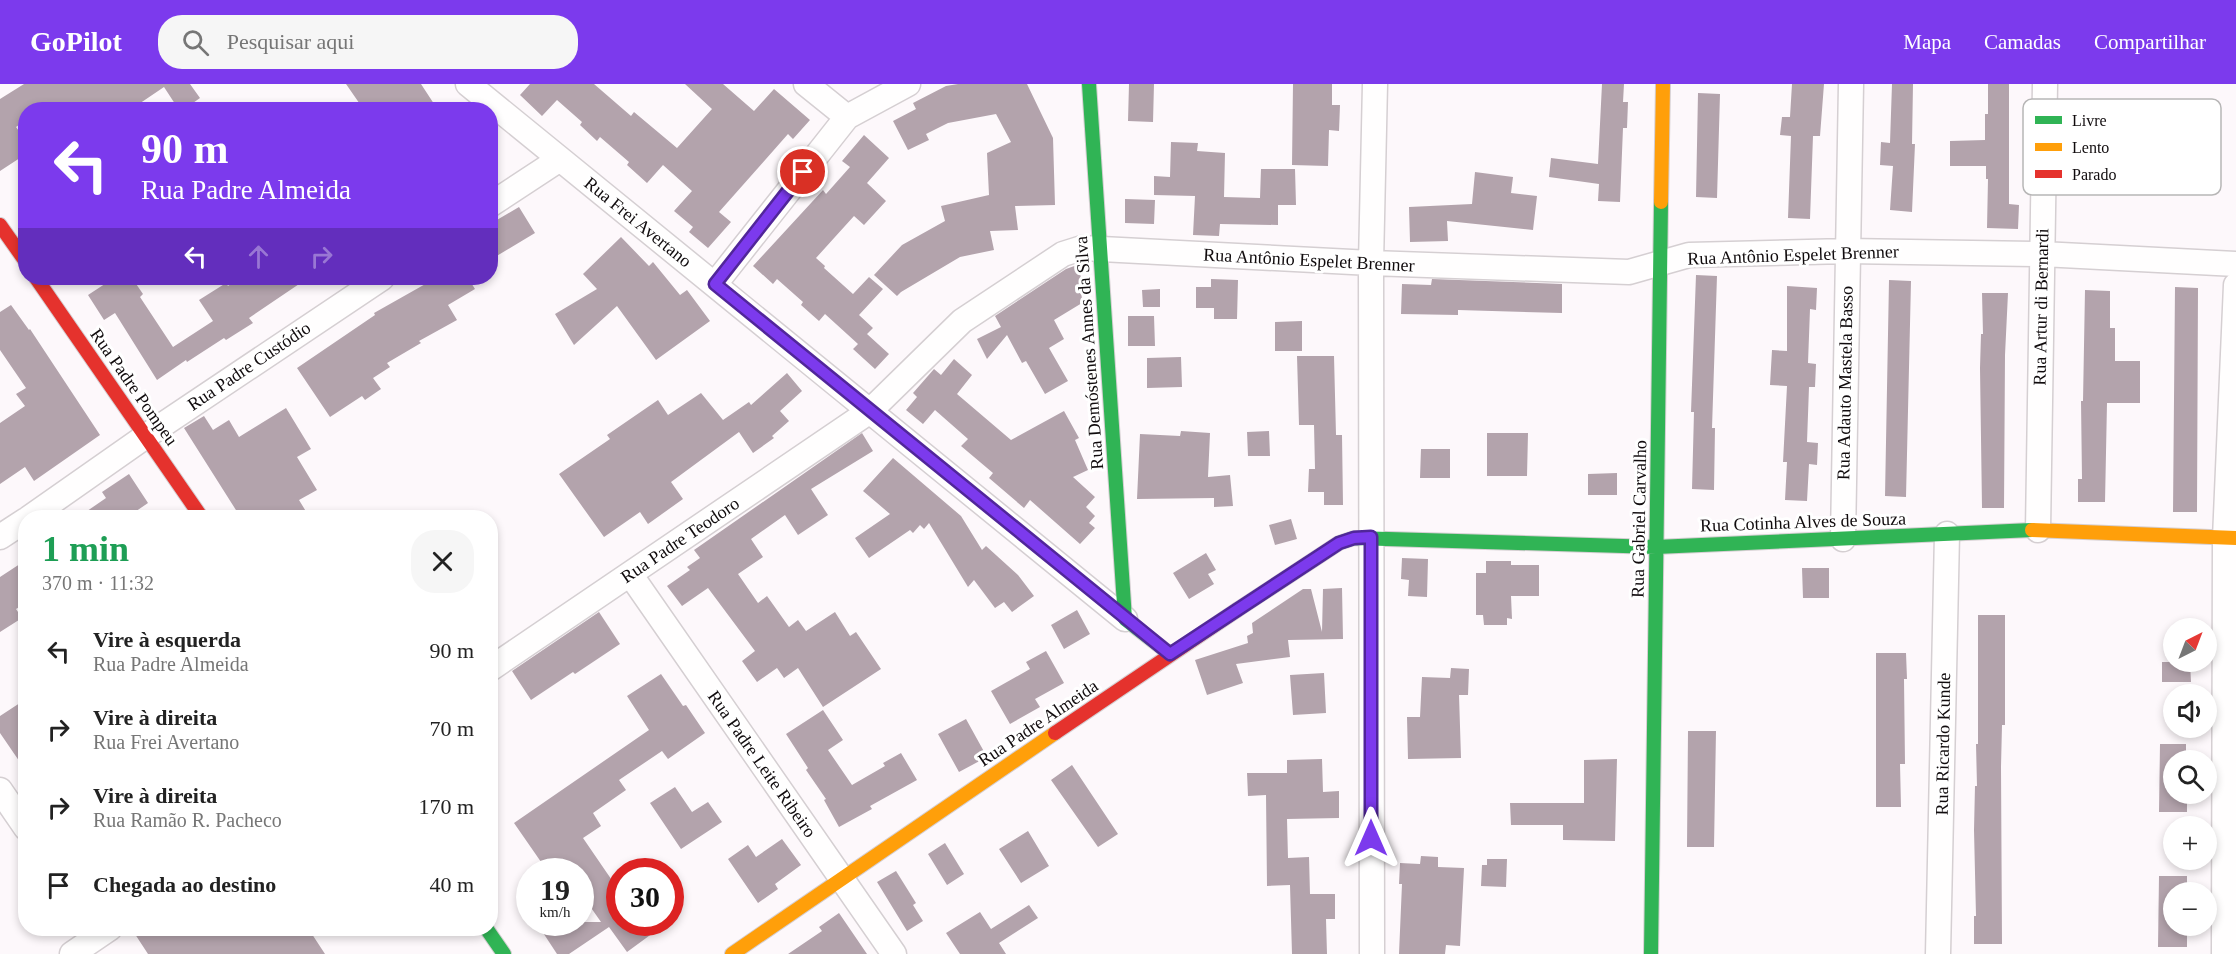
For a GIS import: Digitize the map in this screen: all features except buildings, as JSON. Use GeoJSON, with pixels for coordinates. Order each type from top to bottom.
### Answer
{"type":"FeatureCollection","features":[{"type":"Feature","properties":{"kind":"street","name":"Rua Frei Avertano"},"geometry":{"type":"LineString","coordinates":[[468,84],[490,102]]}},
{"type":"Feature","properties":{"kind":"street"},"geometry":{"type":"LineString","coordinates":[[806,84],[847,117]]}},
{"type":"Feature","properties":{"kind":"street"},"geometry":{"type":"LineString","coordinates":[[715,284],[847,117],[908,84]]}},
{"type":"Feature","properties":{"kind":"street","name":"Rua Demóstenes Annes da Silva"},"geometry":{"type":"LineString","coordinates":[[1089,84],[1125,620]]}},
{"type":"Feature","properties":{"kind":"street"},"geometry":{"type":"LineString","coordinates":[[1372,954],[1371,263],[1375,84]]}},
{"type":"Feature","properties":{"kind":"street","name":"Rua Gabriel Carvalho"},"geometry":{"type":"LineString","coordinates":[[1651,954],[1663,84]]}},
{"type":"Feature","properties":{"kind":"street","name":"Rua Adauto Mastela Basso"},"geometry":{"type":"LineString","coordinates":[[1843,539],[1851,84]]}},
{"type":"Feature","properties":{"kind":"street","name":"Rua Artur di Bernardi"},"geometry":{"type":"LineString","coordinates":[[2045,84],[2045,99]]}},
{"type":"Feature","properties":{"kind":"street","name":"Rua Frei Avertano"},"geometry":{"type":"LineString","coordinates":[[498,108],[1125,620],[1170,654]]}},
{"type":"Feature","properties":{"kind":"street"},"geometry":{"type":"LineString","coordinates":[[498,200],[560,159]]}},
{"type":"Feature","properties":{"kind":"street","name":"Rua Artur di Bernardi"},"geometry":{"type":"LineString","coordinates":[[2038,530],[2043,195]]}},
{"type":"Feature","properties":{"kind":"street"},"geometry":{"type":"LineString","coordinates":[[0,225],[18,251]]}},
{"type":"Feature","properties":{"kind":"street","name":"Rua Antônio Espelet Brenner"},"geometry":{"type":"LineString","coordinates":[[870,411],[962,321],[1064,254],[1082,248],[1371,263],[1629,272],[1689,255],[1847,251],[2042,254],[2236,264]]}},
{"type":"Feature","properties":{"kind":"street","name":"Rua Padre Pompeu"},"geometry":{"type":"LineString","coordinates":[[41,285],[197,510]]}},
{"type":"Feature","properties":{"kind":"street","name":"Rua Padre Custódio"},"geometry":{"type":"LineString","coordinates":[[40,510],[146,435],[371,285]]}},
{"type":"Feature","properties":{"kind":"street"},"geometry":{"type":"LineString","coordinates":[[2224,954],[2236,285]]}},
{"type":"Feature","properties":{"kind":"street","name":"Rua Padre Teodoro"},"geometry":{"type":"LineString","coordinates":[[498,664],[870,411]]}},
{"type":"Feature","properties":{"kind":"street","name":"Rua Padre Custódio"},"geometry":{"type":"LineString","coordinates":[[0,537],[18,525]]}},
{"type":"Feature","properties":{"kind":"street","name":"Rua Cotinha Alves de Souza"},"geometry":{"type":"LineString","coordinates":[[1371,537],[1656,547],[2038,530],[2230,538]]}},
{"type":"Feature","properties":{"kind":"street","name":"Rua Ricardo Kunde"},"geometry":{"type":"LineString","coordinates":[[1938,954],[1947,534]]}},
{"type":"Feature","properties":{"kind":"street","name":"Rua Padre Almeida"},"geometry":{"type":"LineString","coordinates":[[732,954],[1170,654],[1339,543],[1354,538],[1371,537]]}},
{"type":"Feature","properties":{"kind":"street","name":"Rua Padre Leite Ribeiro"},"geometry":{"type":"LineString","coordinates":[[630,574],[894,954]]}},
{"type":"Feature","properties":{"kind":"street"},"geometry":{"type":"LineString","coordinates":[[0,790],[18,816]]}},
{"type":"Feature","properties":{"kind":"street"},"geometry":{"type":"LineString","coordinates":[[492,936],[504,954]]}},
{"type":"Feature","properties":{"kind":"street"},"geometry":{"type":"LineString","coordinates":[[72,954],[104,937]]}},
{"type":"Feature","properties":{"kind":"traffic: fast"},"geometry":{"type":"LineString","coordinates":[[1089,84],[1125,619],[1170,654]]}},
{"type":"Feature","properties":{"kind":"traffic: fast"},"geometry":{"type":"LineString","coordinates":[[1651,954],[1661,202]]}},
{"type":"Feature","properties":{"kind":"traffic: fast"},"geometry":{"type":"LineString","coordinates":[[1237,610],[1339,543],[1354,538],[1656,547],[2032,530]]}},
{"type":"Feature","properties":{"kind":"traffic: fast"},"geometry":{"type":"LineString","coordinates":[[492,936],[504,954]]}},
{"type":"Feature","properties":{"kind":"traffic: slow"},"geometry":{"type":"LineString","coordinates":[[1661,202],[1663,84]]}},
{"type":"Feature","properties":{"kind":"traffic: slow"},"geometry":{"type":"LineString","coordinates":[[2032,530],[2236,538]]}},
{"type":"Feature","properties":{"kind":"traffic: slow"},"geometry":{"type":"LineString","coordinates":[[732,954],[1055,733]]}},
{"type":"Feature","properties":{"kind":"traffic: jam"},"geometry":{"type":"LineString","coordinates":[[0,225],[18,251]]}},
{"type":"Feature","properties":{"kind":"traffic: jam"},"geometry":{"type":"LineString","coordinates":[[41,285],[196,510]]}},
{"type":"Feature","properties":{"kind":"traffic: jam"},"geometry":{"type":"LineString","coordinates":[[1055,733],[1237,610]]}},
{"type":"Feature","properties":{"kind":"route"},"geometry":{"type":"LineString","coordinates":[[803,172],[715,284],[1125,620],[1170,654],[1339,543],[1354,538],[1371,537],[1371,838]]}}]}
